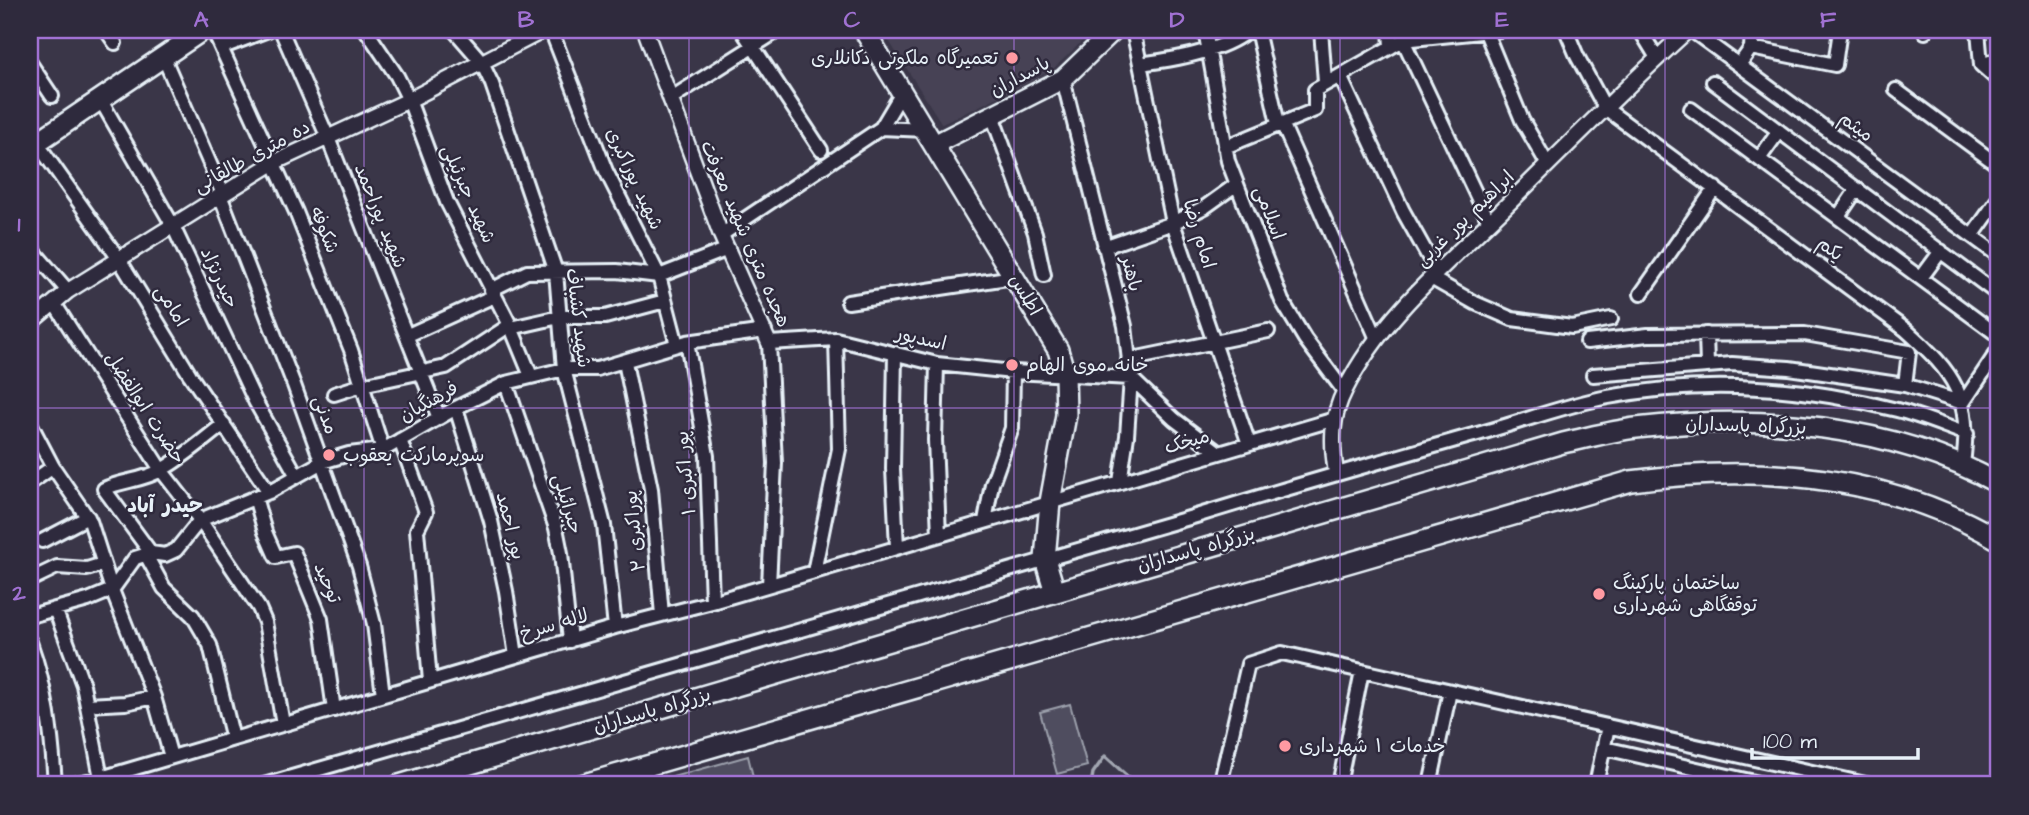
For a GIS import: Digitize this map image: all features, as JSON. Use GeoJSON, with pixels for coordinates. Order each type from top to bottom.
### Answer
{"type":"FeatureCollection","features":[{"type":"Feature","properties":{"kind":"main road"},"geometry":{"type":"LineString","coordinates":[[33,145],[203,30]]}},
{"type":"Feature","properties":{"kind":"main road","name":"اطلس"},"geometry":{"type":"LineString","coordinates":[[864,30],[1058,350],[1065,374],[1066,415],[1050,502],[1045,558],[1055,592]]}},
{"type":"Feature","properties":{"kind":"main road","name":"پاسداران"},"geometry":{"type":"LineString","coordinates":[[930,137],[992,116],[1063,79],[1114,30]]}},
{"type":"Feature","properties":{"kind":"main road","name":"بزرگراه پاسداران"},"geometry":{"type":"LineString","coordinates":[[399,785],[1563,443],[1633,428],[1702,422],[1776,424],[1838,430],[1914,446],[1963,464],[1995,480]]}},
{"type":"Feature","properties":{"kind":"main road"},"geometry":{"type":"LineString","coordinates":[[581,785],[1631,481],[1677,475],[1726,473],[1791,475],[1855,483],[1928,506],[1999,541]]}},
{"type":"Feature","properties":{"kind":"main road"},"geometry":{"type":"LineString","coordinates":[[1959,520],[1999,532]]}},
{"type":"Feature","properties":{"kind":"street"},"geometry":{"type":"LineString","coordinates":[[106,30],[115,43]]}},
{"type":"Feature","properties":{"kind":"street","name":"شکوفه"},"geometry":{"type":"LineString","coordinates":[[213,30],[296,212],[351,350],[383,450]]}},
{"type":"Feature","properties":{"kind":"street"},"geometry":{"type":"LineString","coordinates":[[223,47],[268,30]]}},
{"type":"Feature","properties":{"kind":"street","name":"شهید پوراحمد"},"geometry":{"type":"LineString","coordinates":[[281,30],[328,138],[439,418]]}},
{"type":"Feature","properties":{"kind":"street","name":"شهید جبرئیلی"},"geometry":{"type":"LineString","coordinates":[[366,30],[397,76],[409,100],[447,202],[510,327],[531,376]]}},
{"type":"Feature","properties":{"kind":"street","name":"شهید کشباف"},"geometry":{"type":"LineString","coordinates":[[454,30],[481,61],[492,84],[556,272],[564,369],[604,525],[615,627]]}},
{"type":"Feature","properties":{"kind":"street","name":"ده متری طالقانی"},"geometry":{"type":"LineString","coordinates":[[30,323],[68,291],[274,163],[409,100],[544,30]]}},
{"type":"Feature","properties":{"kind":"street","name":"شهید پوراکبری"},"geometry":{"type":"LineString","coordinates":[[551,30],[606,171],[659,276],[665,301],[682,343]]}},
{"type":"Feature","properties":{"kind":"street","name":"هجده متری شهید معرفت"},"geometry":{"type":"LineString","coordinates":[[645,30],[721,235],[767,337],[775,463],[769,585]]}},
{"type":"Feature","properties":{"kind":"street"},"geometry":{"type":"LineString","coordinates":[[742,30],[821,150]]}},
{"type":"Feature","properties":{"kind":"street"},"geometry":{"type":"LineString","coordinates":[[670,99],[779,30]]}},
{"type":"Feature","properties":{"kind":"street","name":"امام رضا"},"geometry":{"type":"LineString","coordinates":[[1133,30],[1173,223],[1249,444]]}},
{"type":"Feature","properties":{"kind":"street","name":"اسلامی"},"geometry":{"type":"LineString","coordinates":[[1205,30],[1228,161],[1282,301],[1305,339],[1344,391]]}},
{"type":"Feature","properties":{"kind":"street"},"geometry":{"type":"LineString","coordinates":[[1140,64],[1179,59],[1239,38],[1248,30]]}},
{"type":"Feature","properties":{"kind":"street"},"geometry":{"type":"LineString","coordinates":[[1257,30],[1280,124],[1377,339]]}},
{"type":"Feature","properties":{"kind":"street"},"geometry":{"type":"LineString","coordinates":[[1321,30],[1325,82]]}},
{"type":"Feature","properties":{"kind":"street"},"geometry":{"type":"LineString","coordinates":[[1390,30],[1489,222]]}},
{"type":"Feature","properties":{"kind":"street"},"geometry":{"type":"LineString","coordinates":[[1225,147],[1315,110],[1315,90],[1397,43],[1500,30]]}},
{"type":"Feature","properties":{"kind":"street"},"geometry":{"type":"LineString","coordinates":[[1566,30],[1605,108]]}},
{"type":"Feature","properties":{"kind":"street"},"geometry":{"type":"LineString","coordinates":[[1640,30],[1657,58]]}},
{"type":"Feature","properties":{"kind":"street","name":"ابراهیم پور غربی"},"geometry":{"type":"LineString","coordinates":[[1336,472],[1331,443],[1335,419],[1344,391],[1377,339],[1434,275],[1689,30]]}},
{"type":"Feature","properties":{"kind":"street","name":"میثم"},"geometry":{"type":"LineString","coordinates":[[1689,30],[1999,256]]}},
{"type":"Feature","properties":{"kind":"street"},"geometry":{"type":"LineString","coordinates":[[1739,65],[1751,48],[1752,30]]}},
{"type":"Feature","properties":{"kind":"street"},"geometry":{"type":"LineString","coordinates":[[1751,48],[1835,65],[1840,30]]}},
{"type":"Feature","properties":{"kind":"street"},"geometry":{"type":"LineString","coordinates":[[1978,30],[1981,65],[1999,80]]}},
{"type":"Feature","properties":{"kind":"street"},"geometry":{"type":"LineString","coordinates":[[1485,31],[1522,120],[1548,165]]}},
{"type":"Feature","properties":{"kind":"street","name":"مدنی"},"geometry":{"type":"LineString","coordinates":[[163,57],[221,194],[359,566],[371,612],[383,695]]}},
{"type":"Feature","properties":{"kind":"street"},"geometry":{"type":"LineString","coordinates":[[1981,65],[1999,59]]}},
{"type":"Feature","properties":{"kind":"street"},"geometry":{"type":"LineString","coordinates":[[30,63],[52,96]]}},
{"type":"Feature","properties":{"kind":"street"},"geometry":{"type":"LineString","coordinates":[[1340,76],[1434,275],[1475,303],[1512,319],[1572,327],[1611,319]]}},
{"type":"Feature","properties":{"kind":"street","name":"باهنر"},"geometry":{"type":"LineString","coordinates":[[1063,79],[1125,326],[1131,379],[1127,436],[1119,482]]}},
{"type":"Feature","properties":{"kind":"street"},"geometry":{"type":"LineString","coordinates":[[1713,82],[1999,295]]}},
{"type":"Feature","properties":{"kind":"street"},"geometry":{"type":"LineString","coordinates":[[1896,90],[1999,166]]}},
{"type":"Feature","properties":{"kind":"street"},"geometry":{"type":"LineString","coordinates":[[721,235],[881,128],[903,91]]}},
{"type":"Feature","properties":{"kind":"street","name":"حیدرنژاد"},"geometry":{"type":"LineString","coordinates":[[100,99],[172,224],[255,401],[298,476]]}},
{"type":"Feature","properties":{"kind":"street","name":"یکم"},"geometry":{"type":"LineString","coordinates":[[1605,108],[1906,330],[1935,355],[1963,403],[1967,434],[1963,464]]}},
{"type":"Feature","properties":{"kind":"street"},"geometry":{"type":"LineString","coordinates":[[1691,109],[1999,336]]}},
{"type":"Feature","properties":{"kind":"street"},"geometry":{"type":"LineString","coordinates":[[992,116],[1034,233],[1044,275]]}},
{"type":"Feature","properties":{"kind":"street"},"geometry":{"type":"LineString","coordinates":[[881,128],[930,137]]}},
{"type":"Feature","properties":{"kind":"street"},"geometry":{"type":"LineString","coordinates":[[1759,159],[1779,131]]}},
{"type":"Feature","properties":{"kind":"street","name":"امامی"},"geometry":{"type":"LineString","coordinates":[[33,145],[119,258],[190,375],[269,492]]}},
{"type":"Feature","properties":{"kind":"street"},"geometry":{"type":"LineString","coordinates":[[1104,247],[1173,223],[1205,207],[1237,184]]}},
{"type":"Feature","properties":{"kind":"street"},"geometry":{"type":"LineString","coordinates":[[1641,294],[1715,188]]}},
{"type":"Feature","properties":{"kind":"street"},"geometry":{"type":"LineString","coordinates":[[1838,217],[1857,189]]}},
{"type":"Feature","properties":{"kind":"street"},"geometry":{"type":"LineString","coordinates":[[1972,236],[1999,198]]}},
{"type":"Feature","properties":{"kind":"street"},"geometry":{"type":"LineString","coordinates":[[30,247],[68,291]]}},
{"type":"Feature","properties":{"kind":"street"},"geometry":{"type":"LineString","coordinates":[[408,335],[492,293],[527,272],[617,271],[659,276],[727,249]]}},
{"type":"Feature","properties":{"kind":"street"},"geometry":{"type":"LineString","coordinates":[[1921,278],[1941,251]]}},
{"type":"Feature","properties":{"kind":"street"},"geometry":{"type":"LineString","coordinates":[[848,302],[1014,277]]}},
{"type":"Feature","properties":{"kind":"street"},"geometry":{"type":"LineString","coordinates":[[334,394],[362,385],[446,367],[510,327],[559,317],[605,317],[665,301]]}},
{"type":"Feature","properties":{"kind":"street","name":"حضرت ابوالفضل"},"geometry":{"type":"LineString","coordinates":[[54,303],[161,470],[200,520],[259,608],[265,622],[283,724]]}},
{"type":"Feature","properties":{"kind":"street"},"geometry":{"type":"LineString","coordinates":[[1128,360],[1268,331]]}},
{"type":"Feature","properties":{"kind":"street"},"geometry":{"type":"LineString","coordinates":[[1706,334],[1707,365]]}},
{"type":"Feature","properties":{"kind":"street"},"geometry":{"type":"LineString","coordinates":[[1587,342],[1648,335],[1805,334],[1909,352],[1905,385]]}},
{"type":"Feature","properties":{"kind":"street","name":"فرهنگیان"},"geometry":{"type":"LineString","coordinates":[[112,590],[135,558],[149,554],[165,555],[176,550],[200,520],[269,492],[322,462],[349,454],[383,450],[506,383],[564,369],[597,369],[682,343],[767,337]]}},
{"type":"Feature","properties":{"kind":"street","name":"اسدپور"},"geometry":{"type":"LineString","coordinates":[[767,337],[836,339],[937,364],[1013,372],[1131,379]]}},
{"type":"Feature","properties":{"kind":"street"},"geometry":{"type":"LineString","coordinates":[[814,572],[839,449],[836,339]]}},
{"type":"Feature","properties":{"kind":"street","name":"پور اکبری ۱"},"geometry":{"type":"LineString","coordinates":[[682,343],[707,456],[712,602]]}},
{"type":"Feature","properties":{"kind":"street"},"geometry":{"type":"LineString","coordinates":[[1593,375],[1732,363],[1789,368],[1905,385],[1963,403],[1999,349]]}},
{"type":"Feature","properties":{"kind":"street"},"geometry":{"type":"LineString","coordinates":[[895,353],[893,470],[897,547]]}},
{"type":"Feature","properties":{"kind":"street","name":"پوراکبری ۲"},"geometry":{"type":"LineString","coordinates":[[625,362],[651,489],[662,615]]}},
{"type":"Feature","properties":{"kind":"street"},"geometry":{"type":"LineString","coordinates":[[937,364],[935,440],[939,535]]}},
{"type":"Feature","properties":{"kind":"street"},"geometry":{"type":"LineString","coordinates":[[985,521],[992,484],[1012,428],[1013,372]]}},
{"type":"Feature","properties":{"kind":"street"},"geometry":{"type":"LineString","coordinates":[[1131,379],[1174,419],[1219,453]]}},
{"type":"Feature","properties":{"kind":"street","name":"جبرائیلی"},"geometry":{"type":"LineString","coordinates":[[506,383],[556,528],[570,640]]}},
{"type":"Feature","properties":{"kind":"street"},"geometry":{"type":"LineString","coordinates":[[264,785],[1196,516],[1336,472],[1606,398],[1657,389],[1783,389],[1845,398],[1899,410],[1967,434]]}},
{"type":"Feature","properties":{"kind":"street","name":"پور احمد"},"geometry":{"type":"LineString","coordinates":[[456,408],[491,521],[516,656]]}},
{"type":"Feature","properties":{"kind":"street","name":"میخک"},"geometry":{"type":"LineString","coordinates":[[1050,502],[1335,419]]}},
{"type":"Feature","properties":{"kind":"street"},"geometry":{"type":"LineString","coordinates":[[30,423],[53,467],[88,517],[112,590],[154,698],[171,757]]}},
{"type":"Feature","properties":{"kind":"street"},"geometry":{"type":"LineString","coordinates":[[224,424],[161,470],[136,481],[116,483],[104,489],[149,554],[164,588],[192,616],[210,645],[233,739]]}},
{"type":"Feature","properties":{"kind":"street"},"geometry":{"type":"LineString","coordinates":[[400,440],[426,512],[417,530],[430,681]]}},
{"type":"Feature","properties":{"kind":"street"},"geometry":{"type":"LineString","coordinates":[[30,483],[53,467]]}},
{"type":"Feature","properties":{"kind":"street","name":"توحید"},"geometry":{"type":"LineString","coordinates":[[255,497],[265,532],[276,557],[294,553],[321,619],[334,710]]}},
{"type":"Feature","properties":{"kind":"street","name":"لاله سرخ"},"geometry":{"type":"LineString","coordinates":[[69,785],[101,778],[615,627],[712,602],[1050,502]]}},
{"type":"Feature","properties":{"kind":"street"},"geometry":{"type":"LineString","coordinates":[[42,541],[88,517]]}},
{"type":"Feature","properties":{"kind":"street"},"geometry":{"type":"LineString","coordinates":[[30,580],[57,567],[87,569],[103,564]]}},
{"type":"Feature","properties":{"kind":"street"},"geometry":{"type":"LineString","coordinates":[[30,616],[112,590]]}},
{"type":"Feature","properties":{"kind":"street"},"geometry":{"type":"LineString","coordinates":[[55,609],[83,685],[101,778]]}},
{"type":"Feature","properties":{"kind":"street"},"geometry":{"type":"LineString","coordinates":[[30,642],[41,671],[52,730],[55,785]]}},
{"type":"Feature","properties":{"kind":"street"},"geometry":{"type":"LineString","coordinates":[[1220,785],[1248,664],[1282,653],[1870,785]]}},
{"type":"Feature","properties":{"kind":"street"},"geometry":{"type":"LineString","coordinates":[[1339,785],[1363,671]]}},
{"type":"Feature","properties":{"kind":"street"},"geometry":{"type":"LineString","coordinates":[[1430,785],[1450,691]]}},
{"type":"Feature","properties":{"kind":"street"},"geometry":{"type":"LineString","coordinates":[[87,705],[154,698]]}},
{"type":"Feature","properties":{"kind":"street"},"geometry":{"type":"LineString","coordinates":[[1596,785],[1608,726]]}},
{"type":"Feature","properties":{"kind":"street"},"geometry":{"type":"LineString","coordinates":[[1604,748],[1768,785]]}},
{"type":"Feature","properties":{"kind":"shaded area"},"geometry":{"type":"Polygon","coordinates":[[[882,30],[1094,30],[1051,71],[942,124],[882,30]]]}},
{"type":"Feature","properties":{"kind":"shaded area"},"geometry":{"type":"Polygon","coordinates":[[[1070,704],[1087,766],[1057,774],[1040,712],[1070,704]]]}},
{"type":"Feature","properties":{"kind":"shaded area"},"geometry":{"type":"Polygon","coordinates":[[[748,756],[755,785],[644,785],[748,756]]]}},
{"type":"Feature","properties":{"kind":"waterway"},"geometry":{"type":"LineString","coordinates":[[1091,785],[1093,773],[1105,756],[1137,785]]}},
{"type":"Feature","properties":{"kind":"place","name":"تعمیرگاه ملکوتی دکانلاری"},"geometry":{"type":"Point","coordinates":[1012,58]}},
{"type":"Feature","properties":{"kind":"place","name":"خانه موی الهام"},"geometry":{"type":"Point","coordinates":[1012,365]}},
{"type":"Feature","properties":{"kind":"place","name":"سوپرمارکت یعقوب"},"geometry":{"type":"Point","coordinates":[329,455]}},
{"type":"Feature","properties":{"kind":"place","name":"ساختمان پارکینگ توقفگاهی شهرداری"},"geometry":{"type":"Point","coordinates":[1599,594]}},
{"type":"Feature","properties":{"kind":"place","name":"خدمات ۱ شهرداری"},"geometry":{"type":"Point","coordinates":[1285,746]}},
{"type":"Feature","properties":{"kind":"district","name":"حیدر آباد"},"geometry":{"type":"Point","coordinates":[165,505]}}]}
